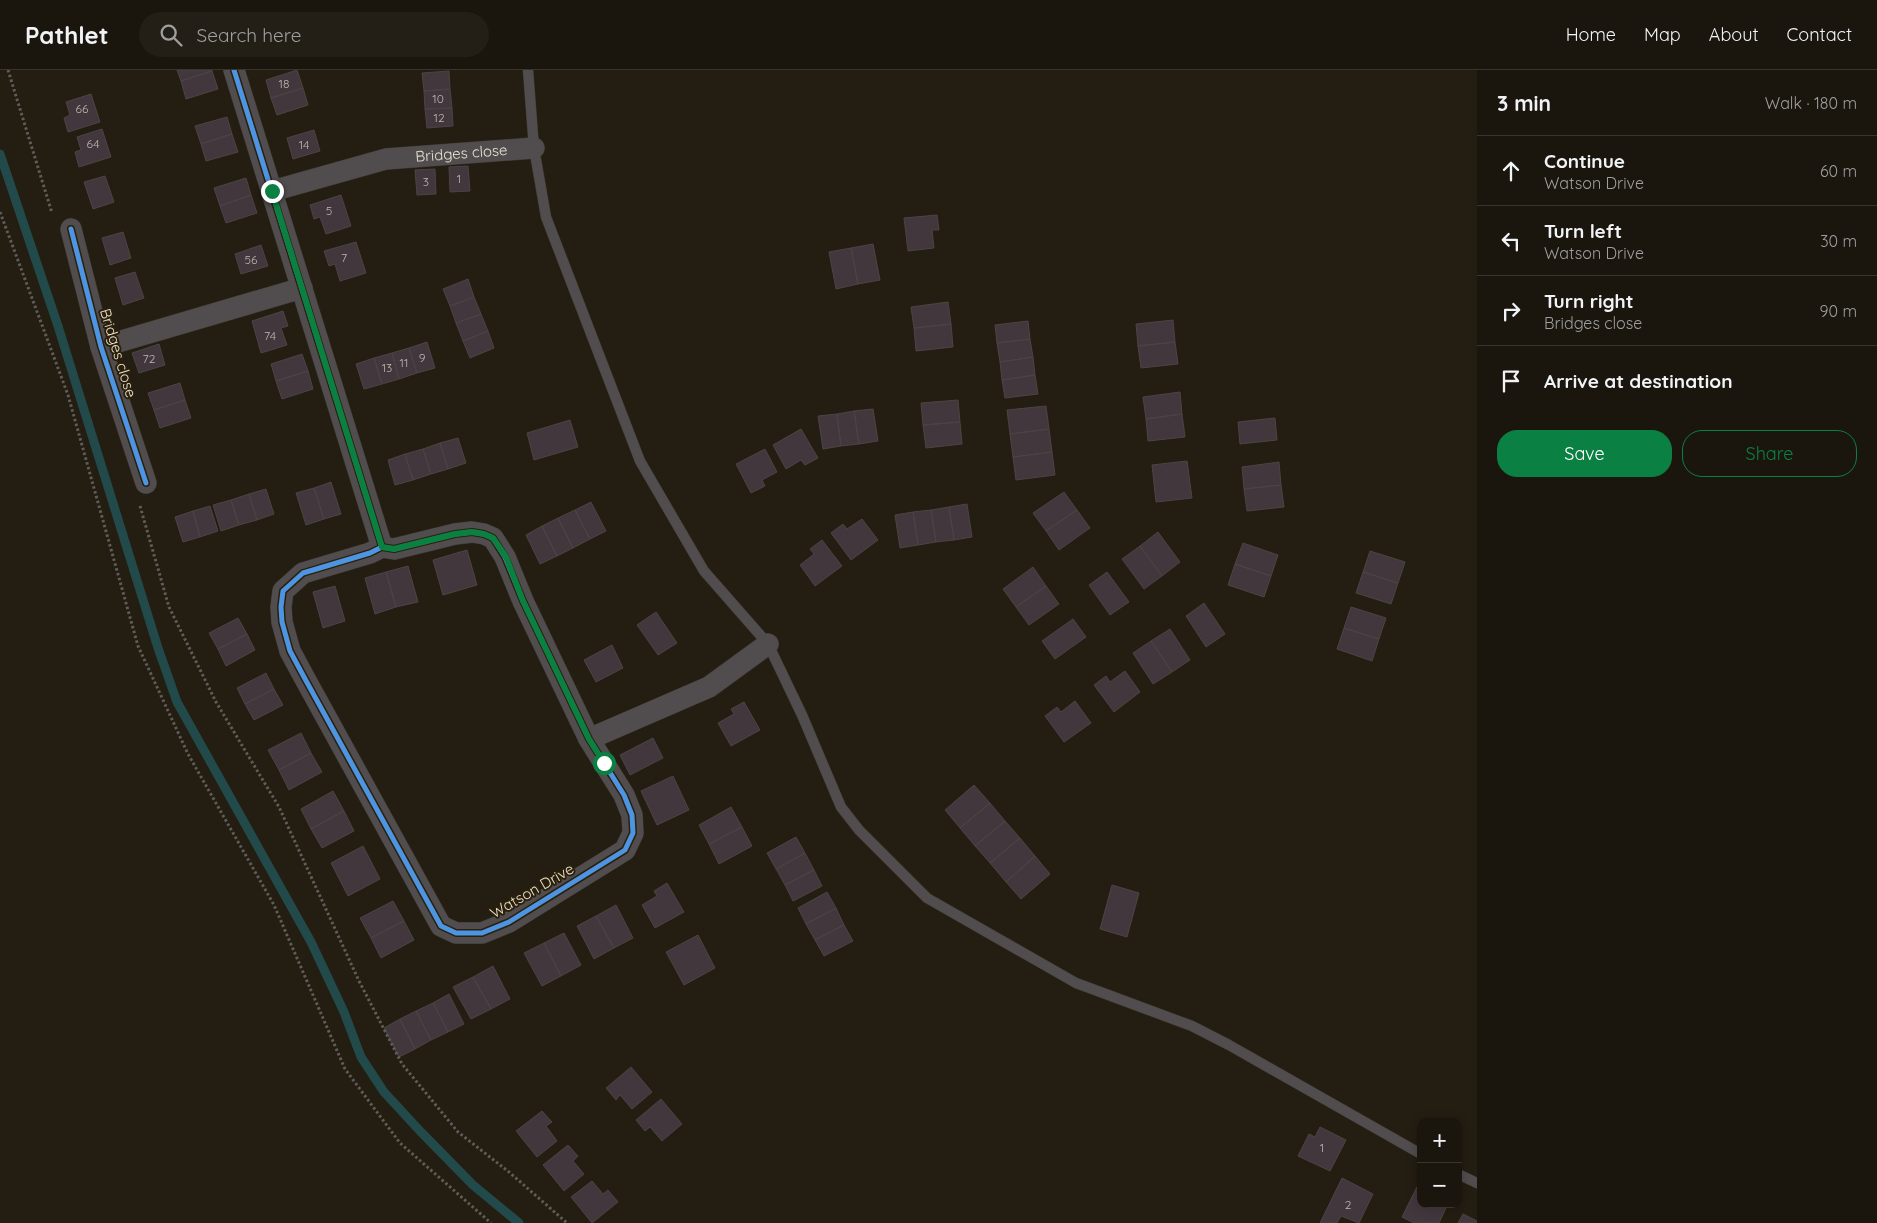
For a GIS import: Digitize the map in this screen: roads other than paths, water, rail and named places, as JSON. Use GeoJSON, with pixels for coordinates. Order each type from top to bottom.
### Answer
{"type":"FeatureCollection","features":[{"type":"Feature","properties":{"kind":"street"},"geometry":{"type":"LineString","coordinates":[[234,70],[382,547]]}},
{"type":"Feature","properties":{"kind":"street","name":"Bridges close"},"geometry":{"type":"LineString","coordinates":[[272,191],[386,159],[534,148]]}},
{"type":"Feature","properties":{"kind":"street","name":"Bridges close"},"geometry":{"type":"LineString","coordinates":[[62,223],[101,347],[142,493]]}},
{"type":"Feature","properties":{"kind":"street","name":"Bridges close"},"geometry":{"type":"LineString","coordinates":[[101,347],[302,288]]}},
{"type":"Feature","properties":{"kind":"street","name":"Watson Drive"},"geometry":{"type":"LineString","coordinates":[[472,532],[493,538],[508,563],[523,601],[589,739],[624,796],[632,815],[633,833],[625,850],[509,922],[482,932],[456,933],[441,926],[290,651],[282,622],[283,591],[304,573],[370,553],[382,547],[394,549],[455,534],[472,532]]}},
{"type":"Feature","properties":{"kind":"street"},"geometry":{"type":"LineString","coordinates":[[589,739],[709,687],[768,644]]}},
{"type":"Feature","properties":{"kind":"lane"},"geometry":{"type":"LineString","coordinates":[[528,70],[534,148],[546,217],[640,461],[704,571],[768,644],[802,715],[841,807],[859,830],[927,898],[1076,983],[1192,1026],[1229,1045],[1417,1152]]}},
{"type":"Feature","properties":{"kind":"lane"},"geometry":{"type":"LineString","coordinates":[[1462,1176],[1477,1184]]}},
{"type":"Feature","properties":{"kind":"waterway"},"geometry":{"type":"LineString","coordinates":[[0,154],[58,326],[158,648],[177,702],[311,942],[344,1012],[361,1057],[384,1092],[420,1131],[473,1185],[519,1223]]}}]}
